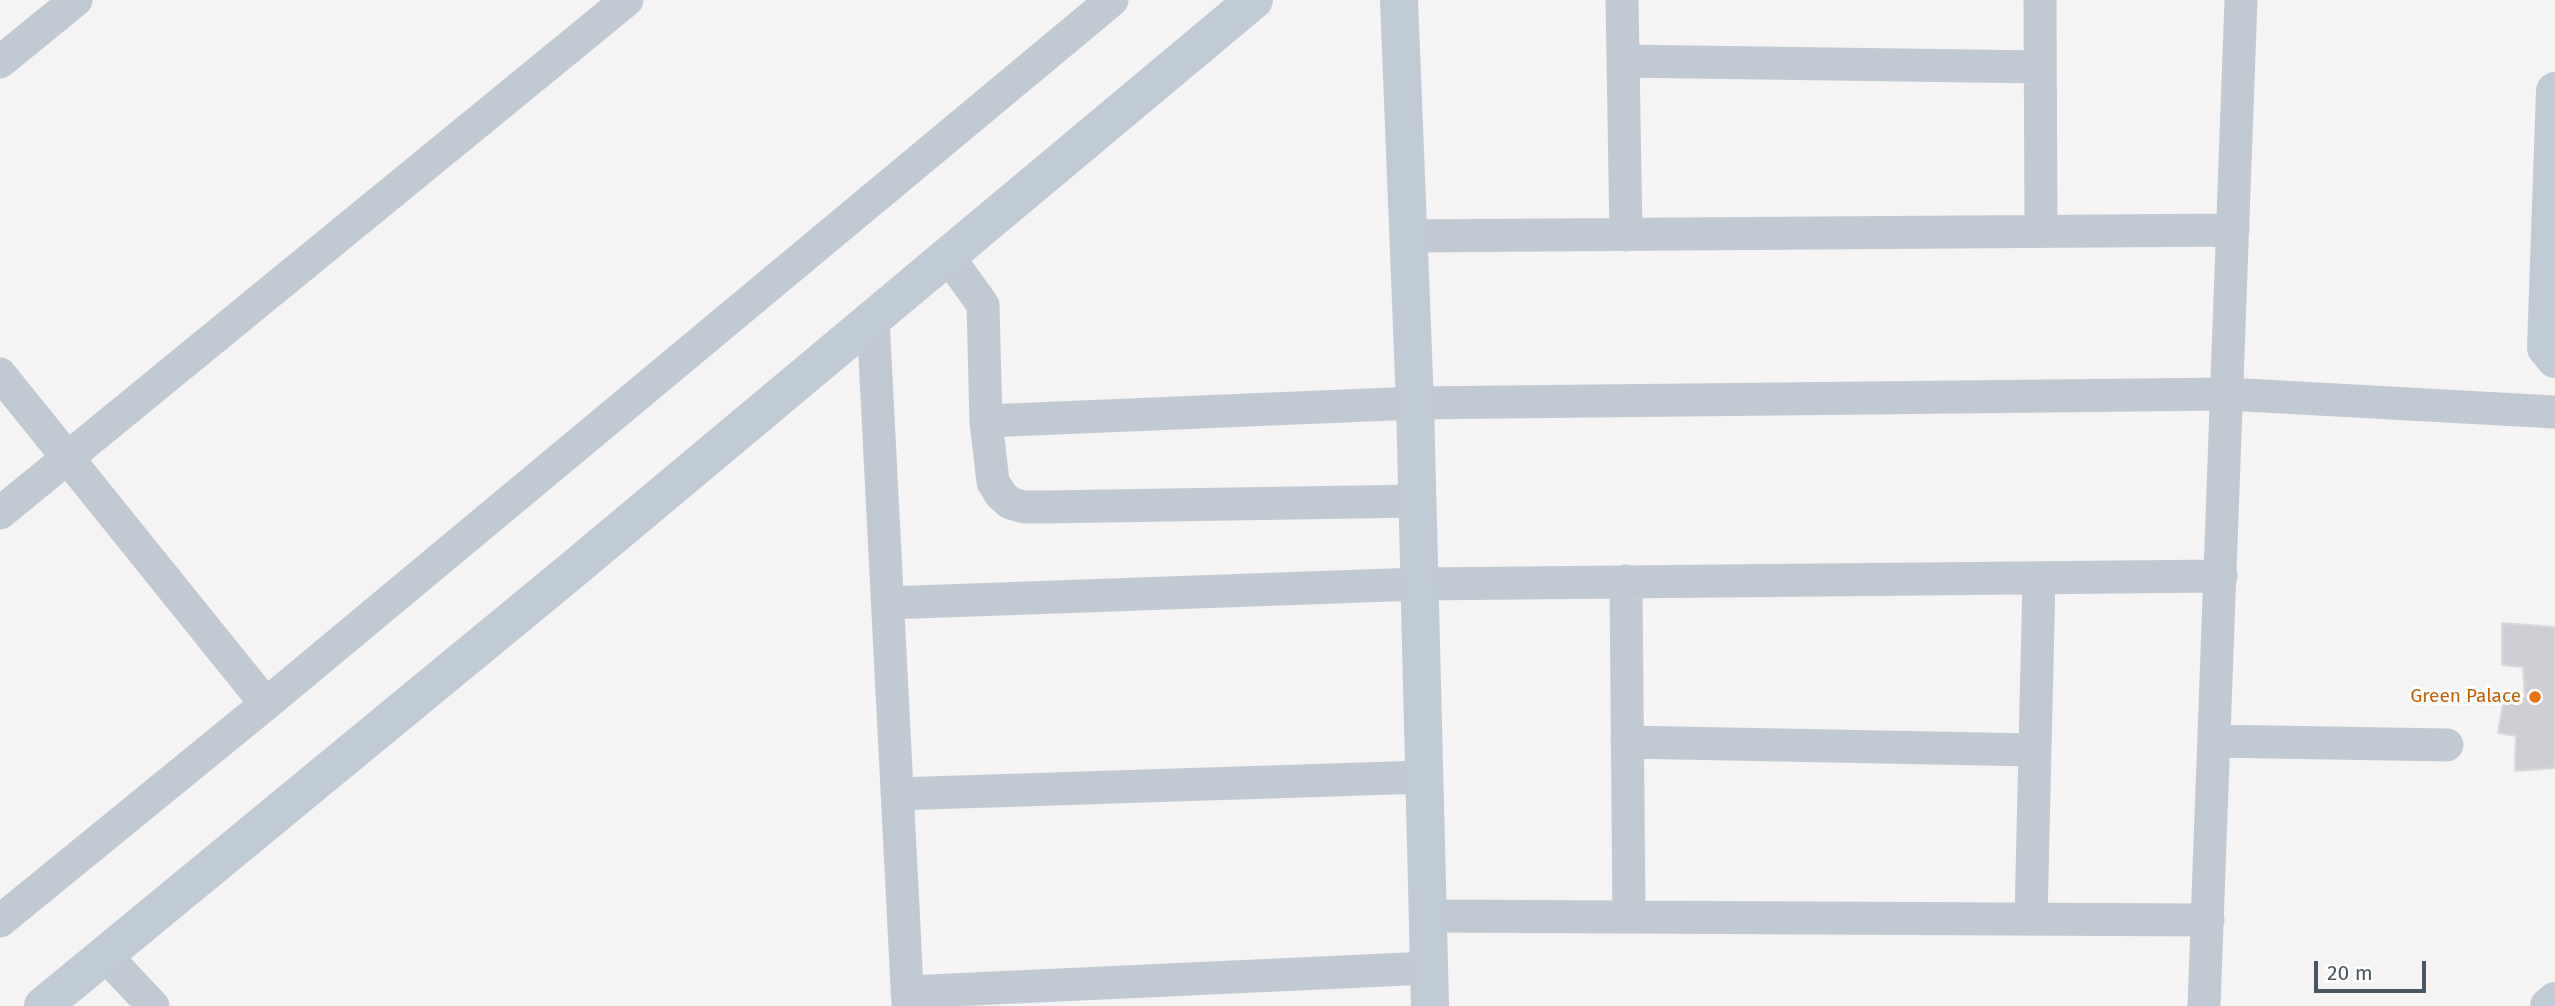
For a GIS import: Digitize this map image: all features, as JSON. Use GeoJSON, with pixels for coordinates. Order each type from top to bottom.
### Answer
{"type":"FeatureCollection","features":[{"type":"Feature","properties":{"kind":"street"},"geometry":{"type":"LineString","coordinates":[[0,62],[76,0]]}},
{"type":"Feature","properties":{"kind":"street"},"geometry":{"type":"LineString","coordinates":[[0,513],[627,0]]}},
{"type":"Feature","properties":{"kind":"street"},"geometry":{"type":"LineString","coordinates":[[0,921],[266,704],[1112,0]]}},
{"type":"Feature","properties":{"kind":"street"},"geometry":{"type":"LineString","coordinates":[[43,1006],[570,572],[1254,0]]}},
{"type":"Feature","properties":{"kind":"street"},"geometry":{"type":"LineString","coordinates":[[1399,0],[1418,500],[1430,1006]]}},
{"type":"Feature","properties":{"kind":"street"},"geometry":{"type":"LineString","coordinates":[[1622,0],[1626,235]]}},
{"type":"Feature","properties":{"kind":"street"},"geometry":{"type":"LineString","coordinates":[[2040,0],[2041,231]]}},
{"type":"Feature","properties":{"kind":"street"},"geometry":{"type":"LineString","coordinates":[[2204,1006],[2241,0]]}},
{"type":"Feature","properties":{"kind":"street"},"geometry":{"type":"LineString","coordinates":[[1623,61],[2040,67]]}},
{"type":"Feature","properties":{"kind":"street"},"geometry":{"type":"LineString","coordinates":[[2555,91],[2546,348],[2555,359]]}},
{"type":"Feature","properties":{"kind":"street"},"geometry":{"type":"LineString","coordinates":[[1408,236],[2233,230]]}},
{"type":"Feature","properties":{"kind":"street"},"geometry":{"type":"LineString","coordinates":[[948,256],[983,305],[986,421],[993,482],[1000,495],[1010,503],[1024,507],[1418,500]]}},
{"type":"Feature","properties":{"kind":"street"},"geometry":{"type":"LineString","coordinates":[[873,318],[907,999],[1152,993],[1429,968]]}},
{"type":"Feature","properties":{"kind":"street"},"geometry":{"type":"LineString","coordinates":[[0,374],[266,704]]}},
{"type":"Feature","properties":{"kind":"street"},"geometry":{"type":"LineString","coordinates":[[986,421],[1415,403],[2227,394],[2555,412]]}},
{"type":"Feature","properties":{"kind":"street"},"geometry":{"type":"LineString","coordinates":[[888,603],[1419,584],[2221,576]]}},
{"type":"Feature","properties":{"kind":"street"},"geometry":{"type":"LineString","coordinates":[[2031,919],[2039,578]]}},
{"type":"Feature","properties":{"kind":"street"},"geometry":{"type":"LineString","coordinates":[[1626,582],[1629,917]]}},
{"type":"Feature","properties":{"kind":"street"},"geometry":{"type":"LineString","coordinates":[[2214,741],[2446,745]]}},
{"type":"Feature","properties":{"kind":"street"},"geometry":{"type":"LineString","coordinates":[[1627,742],[2035,750]]}},
{"type":"Feature","properties":{"kind":"street"},"geometry":{"type":"LineString","coordinates":[[897,794],[1424,777]]}},
{"type":"Feature","properties":{"kind":"street"},"geometry":{"type":"LineString","coordinates":[[1428,916],[2208,920]]}},
{"type":"Feature","properties":{"kind":"street"},"geometry":{"type":"LineString","coordinates":[[105,955],[153,1006]]}},
{"type":"Feature","properties":{"kind":"street"},"geometry":{"type":"LineString","coordinates":[[2549,1006],[2555,1001]]}},
{"type":"Feature","properties":{"kind":"building","name":"Green Palace"},"geometry":{"type":"Polygon","coordinates":[[[2502,623],[2555,627],[2555,768],[2515,771],[2516,736],[2498,733],[2504,698],[2525,697],[2523,667],[2502,665],[2502,623]]]}},
{"type":"Feature","properties":{"kind":"place","name":"Green Palace"},"geometry":{"type":"Point","coordinates":[2535,697]}}]}
